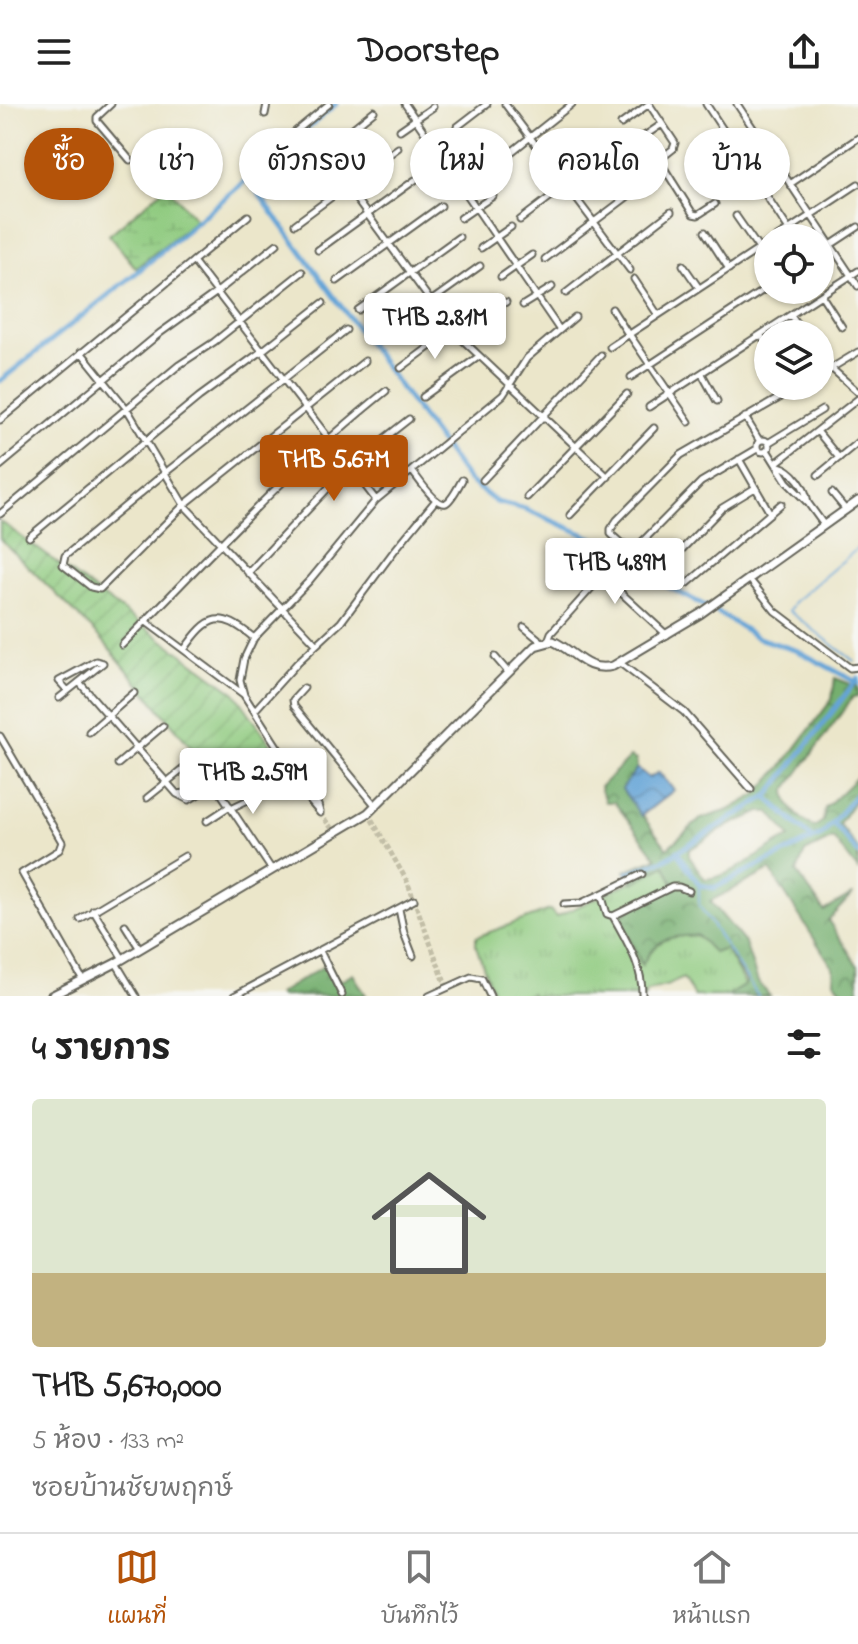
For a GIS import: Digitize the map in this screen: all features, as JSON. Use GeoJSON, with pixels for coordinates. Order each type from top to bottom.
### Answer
{"type":"FeatureCollection","features":[{"type":"Feature","properties":{"kind":"main road"},"geometry":{"type":"LineString","coordinates":[[51,996],[140,949],[376,806],[508,672],[545,641],[561,644],[595,668],[604,669],[620,663],[750,580],[858,501]]}},
{"type":"Feature","properties":{"kind":"street"},"geometry":{"type":"LineString","coordinates":[[111,104],[97,117],[97,121],[130,160]]}},
{"type":"Feature","properties":{"kind":"street"},"geometry":{"type":"LineString","coordinates":[[265,114],[267,104]]}},
{"type":"Feature","properties":{"kind":"street"},"geometry":{"type":"LineString","coordinates":[[300,128],[329,104]]}},
{"type":"Feature","properties":{"kind":"street"},"geometry":{"type":"LineString","coordinates":[[405,104],[422,128]]}},
{"type":"Feature","properties":{"kind":"street"},"geometry":{"type":"LineString","coordinates":[[457,127],[487,104]]}},
{"type":"Feature","properties":{"kind":"street"},"geometry":{"type":"LineString","coordinates":[[505,104],[529,138],[513,151]]}},
{"type":"Feature","properties":{"kind":"street"},"geometry":{"type":"LineString","coordinates":[[542,128],[572,104]]}},
{"type":"Feature","properties":{"kind":"street"},"geometry":{"type":"LineString","coordinates":[[621,124],[649,104],[664,128]]}},
{"type":"Feature","properties":{"kind":"street"},"geometry":{"type":"LineString","coordinates":[[706,104],[785,224]]}},
{"type":"Feature","properties":{"kind":"street"},"geometry":{"type":"LineString","coordinates":[[737,104],[753,128]]}},
{"type":"Feature","properties":{"kind":"street"},"geometry":{"type":"LineString","coordinates":[[400,130],[433,107]]}},
{"type":"Feature","properties":{"kind":"street"},"geometry":{"type":"LineString","coordinates":[[354,128],[374,111]]}},
{"type":"Feature","properties":{"kind":"street"},"geometry":{"type":"LineString","coordinates":[[656,128],[662,124]]}},
{"type":"Feature","properties":{"kind":"street"},"geometry":{"type":"LineString","coordinates":[[668,134],[675,146],[668,152]]}},
{"type":"Feature","properties":{"kind":"street"},"geometry":{"type":"LineString","coordinates":[[817,224],[790,184],[858,138]]}},
{"type":"Feature","properties":{"kind":"street"},"geometry":{"type":"LineString","coordinates":[[394,151],[398,148]]}},
{"type":"Feature","properties":{"kind":"street"},"geometry":{"type":"LineString","coordinates":[[668,175],[695,215],[715,204]]}},
{"type":"Feature","properties":{"kind":"street"},"geometry":{"type":"LineString","coordinates":[[318,250],[410,184]]}},
{"type":"Feature","properties":{"kind":"street"},"geometry":{"type":"LineString","coordinates":[[798,224],[858,184]]}},
{"type":"Feature","properties":{"kind":"street"},"geometry":{"type":"LineString","coordinates":[[295,224],[328,200]]}},
{"type":"Feature","properties":{"kind":"street"},"geometry":{"type":"LineString","coordinates":[[356,200],[452,330],[608,477]]}},
{"type":"Feature","properties":{"kind":"street"},"geometry":{"type":"LineString","coordinates":[[470,200],[559,329]]}},
{"type":"Feature","properties":{"kind":"street"},"geometry":{"type":"LineString","coordinates":[[461,218],[487,200]]}},
{"type":"Feature","properties":{"kind":"street"},"geometry":{"type":"LineString","coordinates":[[520,220],[546,200]]}},
{"type":"Feature","properties":{"kind":"street"},"geometry":{"type":"LineString","coordinates":[[576,200],[630,270]]}},
{"type":"Feature","properties":{"kind":"street"},"geometry":{"type":"LineString","coordinates":[[545,259],[622,200]]}},
{"type":"Feature","properties":{"kind":"street"},"geometry":{"type":"LineString","coordinates":[[337,281],[441,206]]}},
{"type":"Feature","properties":{"kind":"street"},"geometry":{"type":"LineString","coordinates":[[566,293],[671,212]]}},
{"type":"Feature","properties":{"kind":"street"},"geometry":{"type":"LineString","coordinates":[[0,420],[248,216]]}},
{"type":"Feature","properties":{"kind":"street"},"geometry":{"type":"LineString","coordinates":[[736,216],[754,242]]}},
{"type":"Feature","properties":{"kind":"street"},"geometry":{"type":"LineString","coordinates":[[481,248],[511,227]]}},
{"type":"Feature","properties":{"kind":"street"},"geometry":{"type":"LineString","coordinates":[[834,243],[858,227]]}},
{"type":"Feature","properties":{"kind":"street"},"geometry":{"type":"LineString","coordinates":[[705,232],[729,269]]}},
{"type":"Feature","properties":{"kind":"street"},"geometry":{"type":"LineString","coordinates":[[358,310],[459,237]]}},
{"type":"Feature","properties":{"kind":"street"},"geometry":{"type":"LineString","coordinates":[[0,466],[160,333],[277,244]]}},
{"type":"Feature","properties":{"kind":"street"},"geometry":{"type":"LineString","coordinates":[[834,250],[858,286]]}},
{"type":"Feature","properties":{"kind":"street"},"geometry":{"type":"LineString","coordinates":[[610,347],[754,252]]}},
{"type":"Feature","properties":{"kind":"street"},"geometry":{"type":"LineString","coordinates":[[501,277],[532,255]]}},
{"type":"Feature","properties":{"kind":"street"},"geometry":{"type":"LineString","coordinates":[[193,261],[376,500]]}},
{"type":"Feature","properties":{"kind":"street"},"geometry":{"type":"LineString","coordinates":[[683,265],[699,288]]}},
{"type":"Feature","properties":{"kind":"street"},"geometry":{"type":"LineString","coordinates":[[378,339],[480,266]]}},
{"type":"Feature","properties":{"kind":"street"},"geometry":{"type":"LineString","coordinates":[[834,288],[858,271]]}},
{"type":"Feature","properties":{"kind":"street"},"geometry":{"type":"LineString","coordinates":[[0,514],[179,365],[240,322],[302,272]]}},
{"type":"Feature","properties":{"kind":"street"},"geometry":{"type":"LineString","coordinates":[[634,279],[658,315]]}},
{"type":"Feature","properties":{"kind":"street"},"geometry":{"type":"LineString","coordinates":[[523,305],[552,287]]}},
{"type":"Feature","properties":{"kind":"street"},"geometry":{"type":"LineString","coordinates":[[631,377],[754,296]]}},
{"type":"Feature","properties":{"kind":"street"},"geometry":{"type":"LineString","coordinates":[[401,368],[452,330],[506,302]]}},
{"type":"Feature","properties":{"kind":"street"},"geometry":{"type":"LineString","coordinates":[[29,537],[200,396],[323,303]]}},
{"type":"Feature","properties":{"kind":"street"},"geometry":{"type":"LineString","coordinates":[[785,320],[810,304]]}},
{"type":"Feature","properties":{"kind":"street"},"geometry":{"type":"LineString","coordinates":[[827,304],[842,327]]}},
{"type":"Feature","properties":{"kind":"street"},"geometry":{"type":"LineString","coordinates":[[612,309],[689,422]]}},
{"type":"Feature","properties":{"kind":"street"},"geometry":{"type":"LineString","coordinates":[[791,316],[794,320]]}},
{"type":"Feature","properties":{"kind":"street"},"geometry":{"type":"LineString","coordinates":[[244,695],[240,680],[244,659],[254,638],[310,580],[376,500],[503,395],[527,358],[575,317]]}},
{"type":"Feature","properties":{"kind":"street"},"geometry":{"type":"LineString","coordinates":[[346,330],[65,556],[63,565],[91,587],[100,589],[184,505],[365,361]]}},
{"type":"Feature","properties":{"kind":"street"},"geometry":{"type":"LineString","coordinates":[[649,407],[754,341]]}},
{"type":"Feature","properties":{"kind":"street"},"geometry":{"type":"LineString","coordinates":[[81,352],[127,409],[184,505],[316,644]]}},
{"type":"Feature","properties":{"kind":"street"},"geometry":{"type":"LineString","coordinates":[[834,366],[858,352]]}},
{"type":"Feature","properties":{"kind":"street"},"geometry":{"type":"LineString","coordinates":[[483,480],[601,355]]}},
{"type":"Feature","properties":{"kind":"street"},"geometry":{"type":"LineString","coordinates":[[423,397],[478,357]]}},
{"type":"Feature","properties":{"kind":"street"},"geometry":{"type":"LineString","coordinates":[[834,371],[858,392]]}},
{"type":"Feature","properties":{"kind":"street"},"geometry":{"type":"LineString","coordinates":[[702,374],[717,401]]}},
{"type":"Feature","properties":{"kind":"street"},"geometry":{"type":"LineString","coordinates":[[122,645],[219,543],[328,438],[386,391]]}},
{"type":"Feature","properties":{"kind":"street"},"geometry":{"type":"LineString","coordinates":[[527,497],[627,394]]}},
{"type":"Feature","properties":{"kind":"street"},"geometry":{"type":"LineString","coordinates":[[778,464],[858,399]]}},
{"type":"Feature","properties":{"kind":"street"},"geometry":{"type":"LineString","coordinates":[[760,440],[757,449],[701,482],[637,547],[621,543],[611,534],[617,520],[681,455],[775,400]]}},
{"type":"Feature","properties":{"kind":"street"},"geometry":{"type":"LineString","coordinates":[[768,443],[822,410]]}},
{"type":"Feature","properties":{"kind":"street"},"geometry":{"type":"LineString","coordinates":[[745,417],[760,440],[768,443]]}},
{"type":"Feature","properties":{"kind":"street"},"geometry":{"type":"LineString","coordinates":[[248,573],[349,466],[409,419]]}},
{"type":"Feature","properties":{"kind":"street"},"geometry":{"type":"LineString","coordinates":[[570,515],[654,428]]}},
{"type":"Feature","properties":{"kind":"street"},"geometry":{"type":"LineString","coordinates":[[817,431],[839,458]]}},
{"type":"Feature","properties":{"kind":"street"},"geometry":{"type":"LineString","coordinates":[[818,475],[858,442]]}},
{"type":"Feature","properties":{"kind":"street"},"geometry":{"type":"LineString","coordinates":[[768,443],[767,450],[787,482],[808,503],[824,526]]}},
{"type":"Feature","properties":{"kind":"street"},"geometry":{"type":"LineString","coordinates":[[757,449],[761,452],[767,450]]}},
{"type":"Feature","properties":{"kind":"street"},"geometry":{"type":"LineString","coordinates":[[739,459],[770,513]]}},
{"type":"Feature","properties":{"kind":"street"},"geometry":{"type":"LineString","coordinates":[[778,464],[785,467],[804,488],[808,503]]}},
{"type":"Feature","properties":{"kind":"street"},"geometry":{"type":"LineString","coordinates":[[412,471],[435,501],[443,503],[448,502],[462,480]]}},
{"type":"Feature","properties":{"kind":"street"},"geometry":{"type":"LineString","coordinates":[[787,482],[794,476]]}},
{"type":"Feature","properties":{"kind":"street"},"geometry":{"type":"LineString","coordinates":[[755,488],[713,516],[664,568],[664,572],[682,584],[688,583],[781,504]]}},
{"type":"Feature","properties":{"kind":"street"},"geometry":{"type":"LineString","coordinates":[[832,493],[846,510]]}},
{"type":"Feature","properties":{"kind":"street"},"geometry":{"type":"LineString","coordinates":[[255,710],[349,612],[435,501]]}},
{"type":"Feature","properties":{"kind":"street"},"geometry":{"type":"LineString","coordinates":[[582,557],[667,635]]}},
{"type":"Feature","properties":{"kind":"street"},"geometry":{"type":"LineString","coordinates":[[524,627],[545,641],[603,575]]}},
{"type":"Feature","properties":{"kind":"street"},"geometry":{"type":"LineString","coordinates":[[750,580],[775,611],[800,632],[850,668],[858,667]]}},
{"type":"Feature","properties":{"kind":"street"},"geometry":{"type":"LineString","coordinates":[[184,650],[205,623],[216,619],[225,618],[237,624],[254,638]]}},
{"type":"Feature","properties":{"kind":"street"},"geometry":{"type":"LineString","coordinates":[[145,621],[244,695],[320,812]]}},
{"type":"Feature","properties":{"kind":"street"},"geometry":{"type":"LineString","coordinates":[[495,657],[508,672]]}},
{"type":"Feature","properties":{"kind":"street"},"geometry":{"type":"LineString","coordinates":[[59,698],[68,691],[103,663],[96,661],[59,681],[68,691]]}},
{"type":"Feature","properties":{"kind":"street"},"geometry":{"type":"LineString","coordinates":[[620,663],[688,716],[751,789]]}},
{"type":"Feature","properties":{"kind":"street"},"geometry":{"type":"LineString","coordinates":[[79,682],[177,794],[189,800],[215,784]]}},
{"type":"Feature","properties":{"kind":"street"},"geometry":{"type":"LineString","coordinates":[[304,688],[293,700],[294,706],[376,806]]}},
{"type":"Feature","properties":{"kind":"street"},"geometry":{"type":"LineString","coordinates":[[89,732],[134,693]]}},
{"type":"Feature","properties":{"kind":"street"},"geometry":{"type":"LineString","coordinates":[[118,764],[163,726]]}},
{"type":"Feature","properties":{"kind":"street"},"geometry":{"type":"LineString","coordinates":[[0,736],[62,842],[59,850],[22,873],[83,980]]}},
{"type":"Feature","properties":{"kind":"street"},"geometry":{"type":"LineString","coordinates":[[147,798],[192,762]]}},
{"type":"Feature","properties":{"kind":"street"},"geometry":{"type":"LineString","coordinates":[[177,794],[185,793],[210,777],[272,871]]}},
{"type":"Feature","properties":{"kind":"street"},"geometry":{"type":"LineString","coordinates":[[207,821],[290,780]]}},
{"type":"Feature","properties":{"kind":"street"},"geometry":{"type":"LineString","coordinates":[[80,919],[185,856]]}},
{"type":"Feature","properties":{"kind":"street"},"geometry":{"type":"LineString","coordinates":[[564,904],[588,901],[642,874]]}},
{"type":"Feature","properties":{"kind":"street"},"geometry":{"type":"LineString","coordinates":[[613,916],[672,887],[689,891]]}},
{"type":"Feature","properties":{"kind":"street"},"geometry":{"type":"LineString","coordinates":[[601,894],[607,914],[613,916],[636,961],[642,996]]}},
{"type":"Feature","properties":{"kind":"street"},"geometry":{"type":"LineString","coordinates":[[234,996],[414,900]]}},
{"type":"Feature","properties":{"kind":"street"},"geometry":{"type":"LineString","coordinates":[[399,909],[413,956]]}},
{"type":"Feature","properties":{"kind":"street"},"geometry":{"type":"LineString","coordinates":[[93,910],[136,996]]}},
{"type":"Feature","properties":{"kind":"street"},"geometry":{"type":"LineString","coordinates":[[125,925],[140,949]]}},
{"type":"Feature","properties":{"kind":"street"},"geometry":{"type":"LineString","coordinates":[[320,951],[342,995]]}},
{"type":"Feature","properties":{"kind":"street"},"geometry":{"type":"LineString","coordinates":[[429,996],[471,977],[482,979],[490,996]]}},
{"type":"Feature","properties":{"kind":"green space"},"geometry":{"type":"Polygon","coordinates":[[[150,200],[179,200],[196,220],[136,268],[109,235],[150,200]]]}},
{"type":"Feature","properties":{"kind":"green space"},"geometry":{"type":"Polygon","coordinates":[[[0,521],[235,693],[277,753],[223,786],[100,637],[0,539],[0,521]]]}},
{"type":"Feature","properties":{"kind":"green space"},"geometry":{"type":"Polygon","coordinates":[[[835,678],[858,687],[858,696],[853,697],[786,790],[788,802],[795,812],[814,827],[823,821],[825,808],[858,776],[858,796],[839,824],[858,849],[858,870],[833,838],[805,852],[797,872],[824,911],[853,894],[828,920],[858,966],[858,996],[847,996],[834,981],[833,968],[770,870],[710,901],[745,943],[758,982],[770,996],[727,996],[745,985],[746,981],[725,949],[714,953],[697,935],[664,940],[642,965],[620,917],[637,905],[668,892],[673,883],[665,865],[633,883],[625,871],[657,858],[614,802],[605,802],[600,787],[630,757],[636,760],[637,768],[622,789],[667,848],[701,819],[729,810],[757,794],[832,699],[835,678]],[[761,812],[728,826],[689,850],[689,856],[705,879],[738,868],[790,837],[770,812],[761,812]]]}},
{"type":"Feature","properties":{"kind":"green space"},"geometry":{"type":"Polygon","coordinates":[[[666,865],[673,884],[668,892],[637,905],[620,917],[641,964],[664,940],[697,935],[714,953],[725,948],[745,985],[727,996],[694,996],[683,978],[646,991],[645,996],[532,996],[531,993],[524,996],[494,996],[476,946],[476,937],[550,910],[556,917],[666,865]]]}},
{"type":"Feature","properties":{"kind":"green space"},"geometry":{"type":"Polygon","coordinates":[[[324,966],[341,981],[353,974],[366,995],[279,996],[278,994],[324,966]]]}},
{"type":"Feature","properties":{"kind":"water"},"geometry":{"type":"Polygon","coordinates":[[[637,768],[649,778],[659,772],[674,790],[641,816],[622,789],[637,768]]]}},
{"type":"Feature","properties":{"kind":"waterway"},"geometry":{"type":"LineString","coordinates":[[0,381],[136,273],[336,104]]}},
{"type":"Feature","properties":{"kind":"waterway"},"geometry":{"type":"LineString","coordinates":[[263,200],[468,480],[496,502],[525,509],[595,539],[651,578],[717,612],[758,638],[798,651],[858,683]]}},
{"type":"Feature","properties":{"kind":"waterway"},"geometry":{"type":"LineString","coordinates":[[854,661],[789,611],[794,602],[858,548]]}},
{"type":"Feature","properties":{"kind":"waterway"},"geometry":{"type":"LineString","coordinates":[[628,873],[664,860],[769,795],[858,678]]}},
{"type":"Feature","properties":{"kind":"waterway"},"geometry":{"type":"LineString","coordinates":[[677,852],[700,885],[714,888],[823,834],[858,792]]}},
{"type":"Feature","properties":{"kind":"waterway"},"geometry":{"type":"LineString","coordinates":[[766,797],[813,839]]}},
{"type":"Feature","properties":{"kind":"waterway"},"geometry":{"type":"LineString","coordinates":[[833,823],[858,853]]}},
{"type":"Feature","properties":{"kind":"waterway"},"geometry":{"type":"LineString","coordinates":[[699,884],[699,905],[758,996]]}},
{"type":"Feature","properties":{"kind":"tunnel"},"geometry":{"type":"LineString","coordinates":[[320,813],[333,830]]}},
{"type":"Feature","properties":{"kind":"tunnel"},"geometry":{"type":"LineString","coordinates":[[368,813],[407,881],[447,988]]}}]}
